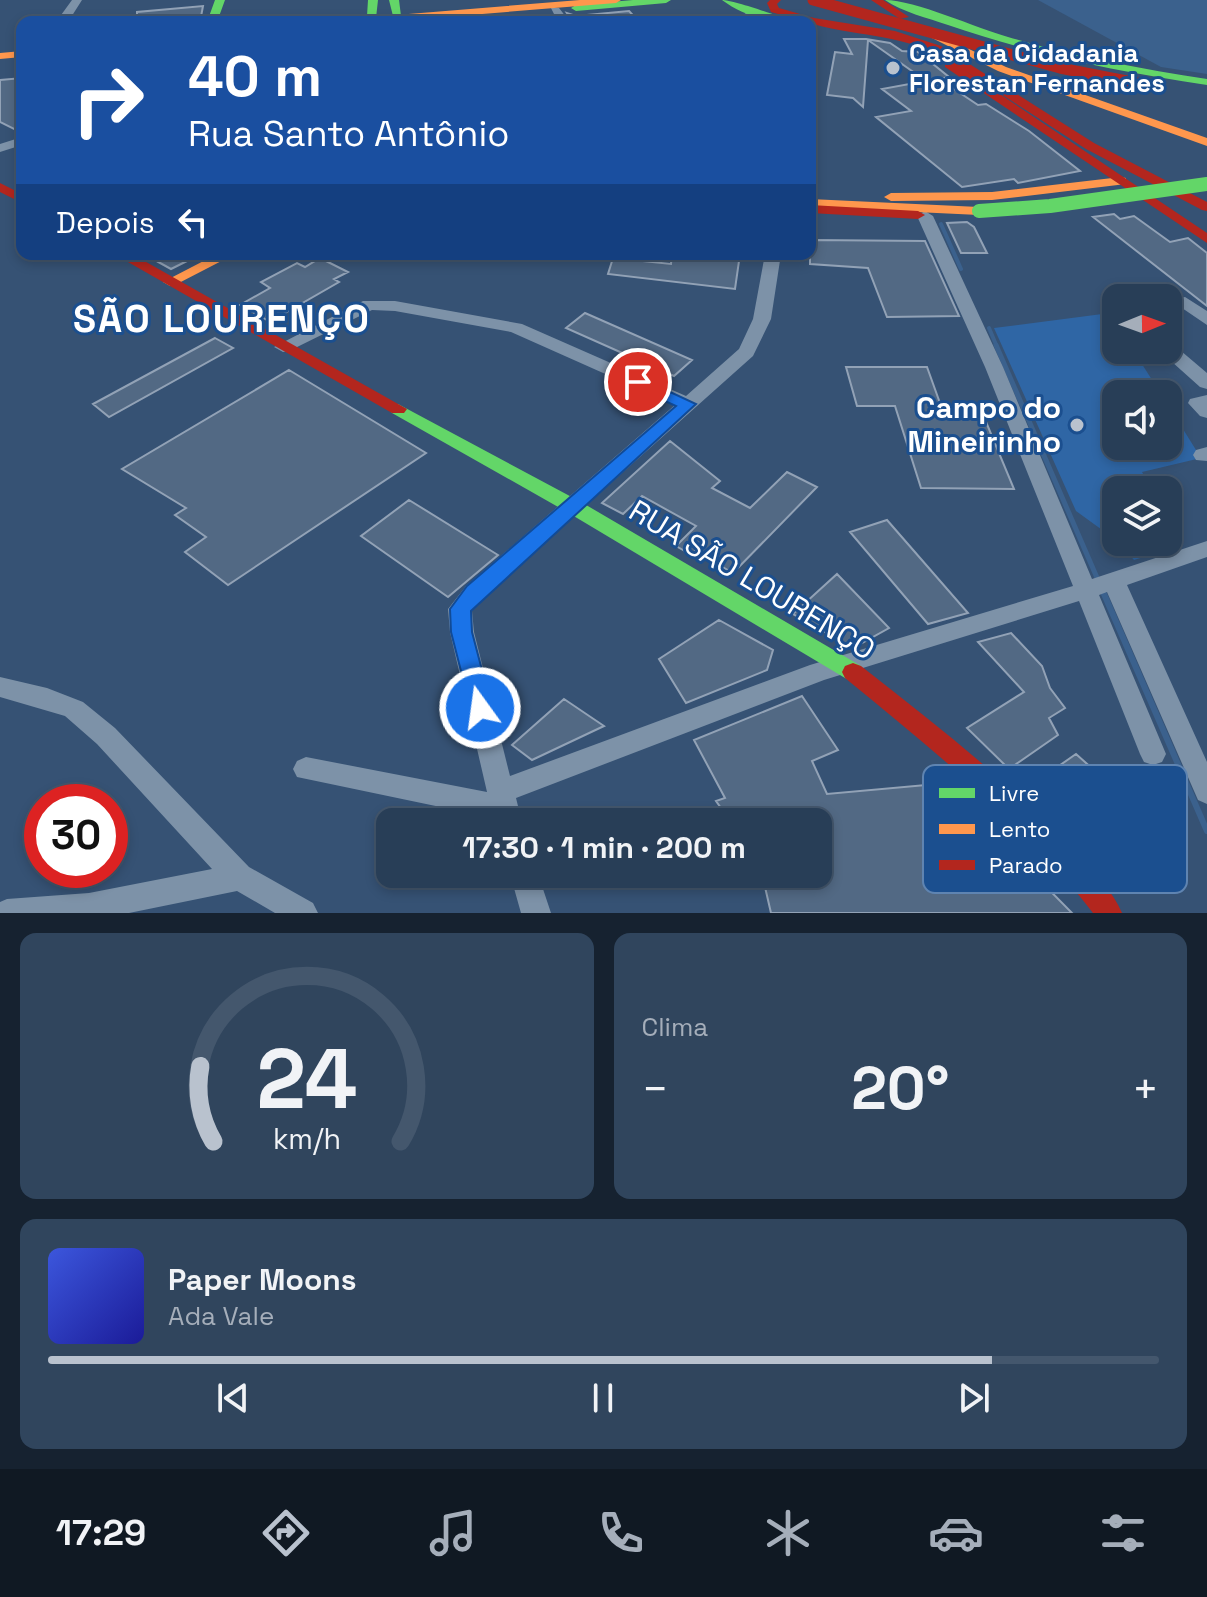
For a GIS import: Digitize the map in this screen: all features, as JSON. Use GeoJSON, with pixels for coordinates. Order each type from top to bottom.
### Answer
{"type":"FeatureCollection","features":[{"type":"Feature","properties":{"kind":"main road"},"geometry":{"type":"LineString","coordinates":[[466,16],[616,0]]}},
{"type":"Feature","properties":{"kind":"main road"},"geometry":{"type":"LineString","coordinates":[[468,16],[666,0]]}},
{"type":"Feature","properties":{"kind":"main road"},"geometry":{"type":"LineString","coordinates":[[727,0],[749,16]]}},
{"type":"Feature","properties":{"kind":"main road"},"geometry":{"type":"LineString","coordinates":[[776,0],[772,7],[781,14],[792,16]]}},
{"type":"Feature","properties":{"kind":"main road"},"geometry":{"type":"LineString","coordinates":[[813,0],[1060,68],[1207,93]]}},
{"type":"Feature","properties":{"kind":"main road"},"geometry":{"type":"LineString","coordinates":[[836,0],[847,0],[904,17]]}},
{"type":"Feature","properties":{"kind":"main road"},"geometry":{"type":"LineString","coordinates":[[876,0],[977,59],[1207,142]]}},
{"type":"Feature","properties":{"kind":"main road"},"geometry":{"type":"LineString","coordinates":[[890,0],[955,25],[1035,49],[1093,63],[1207,82]]}},
{"type":"Feature","properties":{"kind":"main road"},"geometry":{"type":"LineString","coordinates":[[351,16],[373,8],[557,7]]}},
{"type":"Feature","properties":{"kind":"main road"},"geometry":{"type":"LineString","coordinates":[[816,20],[922,42],[954,56],[1090,146],[1207,207]]}},
{"type":"Feature","properties":{"kind":"main road"},"geometry":{"type":"LineString","coordinates":[[816,26],[876,31]]}},
{"type":"Feature","properties":{"kind":"main road"},"geometry":{"type":"LineString","coordinates":[[949,65],[1207,239]]}},
{"type":"Feature","properties":{"kind":"main road"},"geometry":{"type":"LineString","coordinates":[[1063,89],[1207,130]]}},
{"type":"Feature","properties":{"kind":"main road"},"geometry":{"type":"LineString","coordinates":[[816,191],[960,198],[1121,181],[1207,214]]}},
{"type":"Feature","properties":{"kind":"main road"},"geometry":{"type":"LineString","coordinates":[[816,206],[979,211],[1050,206],[1207,184]]}},
{"type":"Feature","properties":{"kind":"main road"},"geometry":{"type":"LineString","coordinates":[[816,207],[925,216],[1026,214],[1146,198]]}},
{"type":"Feature","properties":{"kind":"main road","name":"RUA SÃO LOURENÇO"},"geometry":{"type":"LineString","coordinates":[[132,260],[574,507],[844,665],[968,765]]}},
{"type":"Feature","properties":{"kind":"main road"},"geometry":{"type":"LineString","coordinates":[[170,282],[216,260]]}},
{"type":"Feature","properties":{"kind":"main road","name":"RUA SÃO LOURENÇO"},"geometry":{"type":"LineString","coordinates":[[1105,906],[1125,913]]}},
{"type":"Feature","properties":{"kind":"street"},"geometry":{"type":"LineString","coordinates":[[925,216],[994,367],[1153,754]]}},
{"type":"Feature","properties":{"kind":"street"},"geometry":{"type":"LineString","coordinates":[[504,807],[462,632],[460,609],[474,592],[735,364],[754,341],[762,319],[772,260]]}},
{"type":"Feature","properties":{"kind":"street"},"geometry":{"type":"LineString","coordinates":[[283,347],[369,305],[395,306],[516,328],[688,404]]}},
{"type":"Feature","properties":{"kind":"street"},"geometry":{"type":"LineString","coordinates":[[1182,307],[1207,320]]}},
{"type":"Feature","properties":{"kind":"street"},"geometry":{"type":"LineString","coordinates":[[1182,361],[1207,383]]}},
{"type":"Feature","properties":{"kind":"street"},"geometry":{"type":"LineString","coordinates":[[1207,401],[1197,403],[1207,412]]}},
{"type":"Feature","properties":{"kind":"street"},"geometry":{"type":"LineString","coordinates":[[306,769],[504,807],[844,665],[1084,591],[1207,549]]}},
{"type":"Feature","properties":{"kind":"street"},"geometry":{"type":"LineString","coordinates":[[1114,581],[1207,792]]}},
{"type":"Feature","properties":{"kind":"street"},"geometry":{"type":"LineString","coordinates":[[0,687],[47,698],[74,709],[106,736],[239,877],[303,913]]}},
{"type":"Feature","properties":{"kind":"street"},"geometry":{"type":"LineString","coordinates":[[7,913],[89,907],[239,877]]}},
{"type":"Feature","properties":{"kind":"street"},"geometry":{"type":"LineString","coordinates":[[528,888],[536,913]]}},
{"type":"Feature","properties":{"kind":"shaded area"},"geometry":{"type":"Polygon","coordinates":[[[1038,0],[1207,0],[1207,74],[1161,67],[1038,0]]]}},
{"type":"Feature","properties":{"kind":"shaded area","name":"Campo do Mineirinho"},"geometry":{"type":"Polygon","coordinates":[[[1102,314],[1102,364],[1142,364],[1152,380],[1102,380],[1102,460],[1182,460],[1182,427],[1201,458],[1142,472],[1144,476],[1102,476],[1102,530],[1076,511],[994,328],[1102,314]]]}},
{"type":"Feature","properties":{"kind":"building"},"geometry":{"type":"Polygon","coordinates":[[[203,6],[201,16],[137,16],[137,12],[203,6]]]}},
{"type":"Feature","properties":{"kind":"building"},"geometry":{"type":"Polygon","coordinates":[[[629,11],[634,16],[576,16],[629,11]]]}},
{"type":"Feature","properties":{"kind":"building"},"geometry":{"type":"Polygon","coordinates":[[[844,39],[866,39],[890,43],[902,51],[918,52],[949,77],[939,79],[978,105],[986,104],[1029,131],[1080,171],[1018,183],[1014,179],[962,187],[876,117],[911,111],[882,89],[926,81],[868,40],[863,107],[853,98],[827,95],[835,52],[852,54],[844,39]]]}},
{"type":"Feature","properties":{"kind":"building"},"geometry":{"type":"Polygon","coordinates":[[[16,79],[16,130],[0,122],[0,80],[16,79]]]}},
{"type":"Feature","properties":{"kind":"building"},"geometry":{"type":"Polygon","coordinates":[[[1114,214],[1120,219],[1134,216],[1170,242],[1188,238],[1207,253],[1207,306],[1182,284],[1093,217],[1114,214]]]}},
{"type":"Feature","properties":{"kind":"building"},"geometry":{"type":"Polygon","coordinates":[[[967,222],[974,227],[987,253],[961,253],[947,223],[967,222]]]}},
{"type":"Feature","properties":{"kind":"building"},"geometry":{"type":"Polygon","coordinates":[[[816,240],[925,241],[959,316],[887,317],[868,268],[810,264],[810,260],[816,260],[816,240]]]}},
{"type":"Feature","properties":{"kind":"building"},"geometry":{"type":"Polygon","coordinates":[[[155,260],[189,260],[171,269],[155,260]]]}},
{"type":"Feature","properties":{"kind":"building"},"geometry":{"type":"Polygon","coordinates":[[[317,260],[324,260],[348,272],[334,279],[339,282],[278,317],[267,320],[240,305],[270,288],[261,282],[297,263],[305,267],[317,260]]]}},
{"type":"Feature","properties":{"kind":"building"},"geometry":{"type":"Polygon","coordinates":[[[612,260],[671,264],[671,260],[739,260],[735,289],[608,274],[612,260]]]}},
{"type":"Feature","properties":{"kind":"building"},"geometry":{"type":"Polygon","coordinates":[[[585,313],[692,360],[674,376],[566,328],[585,313]]]}},
{"type":"Feature","properties":{"kind":"building"},"geometry":{"type":"Polygon","coordinates":[[[215,338],[233,348],[109,417],[93,404],[215,338]]]}},
{"type":"Feature","properties":{"kind":"building"},"geometry":{"type":"Polygon","coordinates":[[[846,367],[927,367],[945,417],[984,417],[1014,489],[921,488],[895,406],[857,406],[846,367]]]}},
{"type":"Feature","properties":{"kind":"building"},"geometry":{"type":"Polygon","coordinates":[[[289,370],[426,453],[228,585],[185,552],[206,537],[175,515],[186,508],[122,469],[289,370]]]}},
{"type":"Feature","properties":{"kind":"building"},"geometry":{"type":"Polygon","coordinates":[[[670,441],[720,481],[712,488],[750,508],[787,472],[817,487],[733,573],[695,551],[692,555],[676,546],[696,526],[642,496],[623,514],[602,503],[670,441]]]}},
{"type":"Feature","properties":{"kind":"building"},"geometry":{"type":"Polygon","coordinates":[[[409,500],[498,555],[448,597],[361,536],[409,500]]]}},
{"type":"Feature","properties":{"kind":"building"},"geometry":{"type":"Polygon","coordinates":[[[887,520],[968,613],[928,624],[850,532],[887,520]]]}},
{"type":"Feature","properties":{"kind":"building"},"geometry":{"type":"Polygon","coordinates":[[[837,574],[889,628],[853,648],[793,614],[837,574]]]}},
{"type":"Feature","properties":{"kind":"building"},"geometry":{"type":"Polygon","coordinates":[[[719,620],[773,650],[767,670],[686,703],[659,659],[719,620]]]}},
{"type":"Feature","properties":{"kind":"building"},"geometry":{"type":"Polygon","coordinates":[[[1011,633],[1042,666],[1050,688],[1065,708],[1049,718],[1058,735],[1015,765],[1005,765],[967,728],[1024,692],[978,642],[1011,633]]]}},
{"type":"Feature","properties":{"kind":"building"},"geometry":{"type":"Polygon","coordinates":[[[802,696],[838,750],[812,761],[827,794],[923,785],[923,893],[1052,893],[1072,913],[771,913],[765,888],[832,888],[832,808],[721,808],[716,801],[725,798],[694,740],[802,696]]]}},
{"type":"Feature","properties":{"kind":"building"},"geometry":{"type":"Polygon","coordinates":[[[564,699],[604,726],[532,760],[512,745],[564,699]]]}},
{"type":"Feature","properties":{"kind":"building"},"geometry":{"type":"Polygon","coordinates":[[[1076,754],[1088,765],[1060,765],[1076,754]]]}},
{"type":"Feature","properties":{"kind":"waterway"},"geometry":{"type":"LineString","coordinates":[[941,224],[961,269]]}},
{"type":"Feature","properties":{"kind":"waterway"},"geometry":{"type":"LineString","coordinates":[[989,328],[997,347]]}},
{"type":"Feature","properties":{"kind":"waterway"},"geometry":{"type":"LineString","coordinates":[[996,345],[1098,580]]}},
{"type":"Feature","properties":{"kind":"waterway"},"geometry":{"type":"LineString","coordinates":[[1102,590],[1104,594]]}},
{"type":"Feature","properties":{"kind":"waterway"},"geometry":{"type":"LineString","coordinates":[[1104,594],[1178,765]]}},
{"type":"Feature","properties":{"kind":"waterway"},"geometry":{"type":"LineString","coordinates":[[1187,785],[1207,831]]}},
{"type":"Feature","properties":{"kind":"traffic: fast"},"geometry":{"type":"LineString","coordinates":[[214,16],[220,0]]}},
{"type":"Feature","properties":{"kind":"traffic: fast"},"geometry":{"type":"LineString","coordinates":[[372,16],[373,0]]}},
{"type":"Feature","properties":{"kind":"traffic: fast"},"geometry":{"type":"LineString","coordinates":[[394,0],[397,14]]}},
{"type":"Feature","properties":{"kind":"traffic: fast"},"geometry":{"type":"LineString","coordinates":[[576,8],[666,0]]}},
{"type":"Feature","properties":{"kind":"traffic: fast"},"geometry":{"type":"LineString","coordinates":[[727,0],[764,16]]}},
{"type":"Feature","properties":{"kind":"traffic: fast"},"geometry":{"type":"LineString","coordinates":[[890,0],[1046,51],[1126,69],[1207,82]]}},
{"type":"Feature","properties":{"kind":"traffic: fast"},"geometry":{"type":"LineString","coordinates":[[979,211],[1050,206],[1207,184]]}},
{"type":"Feature","properties":{"kind":"traffic: fast"},"geometry":{"type":"LineString","coordinates":[[398,409],[574,507],[853,672]]}},
{"type":"Feature","properties":{"kind":"traffic: slow"},"geometry":{"type":"LineString","coordinates":[[420,16],[616,0]]}},
{"type":"Feature","properties":{"kind":"traffic: slow"},"geometry":{"type":"LineString","coordinates":[[928,32],[1002,69],[1207,142]]}},
{"type":"Feature","properties":{"kind":"traffic: slow"},"geometry":{"type":"LineString","coordinates":[[0,56],[16,55]]}},
{"type":"Feature","properties":{"kind":"traffic: slow"},"geometry":{"type":"LineString","coordinates":[[891,197],[992,196],[1121,181]]}},
{"type":"Feature","properties":{"kind":"traffic: slow"},"geometry":{"type":"LineString","coordinates":[[816,203],[979,211]]}},
{"type":"Feature","properties":{"kind":"traffic: slow"},"geometry":{"type":"LineString","coordinates":[[170,282],[216,260]]}},
{"type":"Feature","properties":{"kind":"traffic: jam"},"geometry":{"type":"LineString","coordinates":[[776,0],[772,3],[775,10],[796,16]]}},
{"type":"Feature","properties":{"kind":"traffic: jam"},"geometry":{"type":"LineString","coordinates":[[813,0],[1060,68],[1147,85]]}},
{"type":"Feature","properties":{"kind":"traffic: jam"},"geometry":{"type":"LineString","coordinates":[[876,0],[904,17]]}},
{"type":"Feature","properties":{"kind":"traffic: jam"},"geometry":{"type":"LineString","coordinates":[[816,21],[895,34],[937,48],[1090,146],[1207,207]]}},
{"type":"Feature","properties":{"kind":"traffic: jam"},"geometry":{"type":"LineString","coordinates":[[949,65],[1207,239]]}},
{"type":"Feature","properties":{"kind":"traffic: jam"},"geometry":{"type":"LineString","coordinates":[[0,187],[16,196]]}},
{"type":"Feature","properties":{"kind":"traffic: jam"},"geometry":{"type":"LineString","coordinates":[[816,209],[918,215]]}},
{"type":"Feature","properties":{"kind":"traffic: jam"},"geometry":{"type":"LineString","coordinates":[[132,260],[398,409]]}},
{"type":"Feature","properties":{"kind":"traffic: jam"},"geometry":{"type":"LineString","coordinates":[[853,672],[966,765]]}},
{"type":"Feature","properties":{"kind":"traffic: jam"},"geometry":{"type":"LineString","coordinates":[[1093,893],[1109,913]]}},
{"type":"Feature","properties":{"kind":"place","name":"Casa da Cidadania Florestan Fernandes"},"geometry":{"type":"Point","coordinates":[893,68]}},
{"type":"Feature","properties":{"kind":"place","name":"Campo do Mineirinho"},"geometry":{"type":"Point","coordinates":[1077,425]}},
{"type":"Feature","properties":{"kind":"district","name":"SÃO LOURENÇO"},"geometry":{"type":"Point","coordinates":[222,319]}},
{"type":"Feature","properties":{"kind":"route"},"geometry":{"type":"LineString","coordinates":[[480,708],[462,632],[460,609],[474,592],[688,404],[638,382]]}}]}
